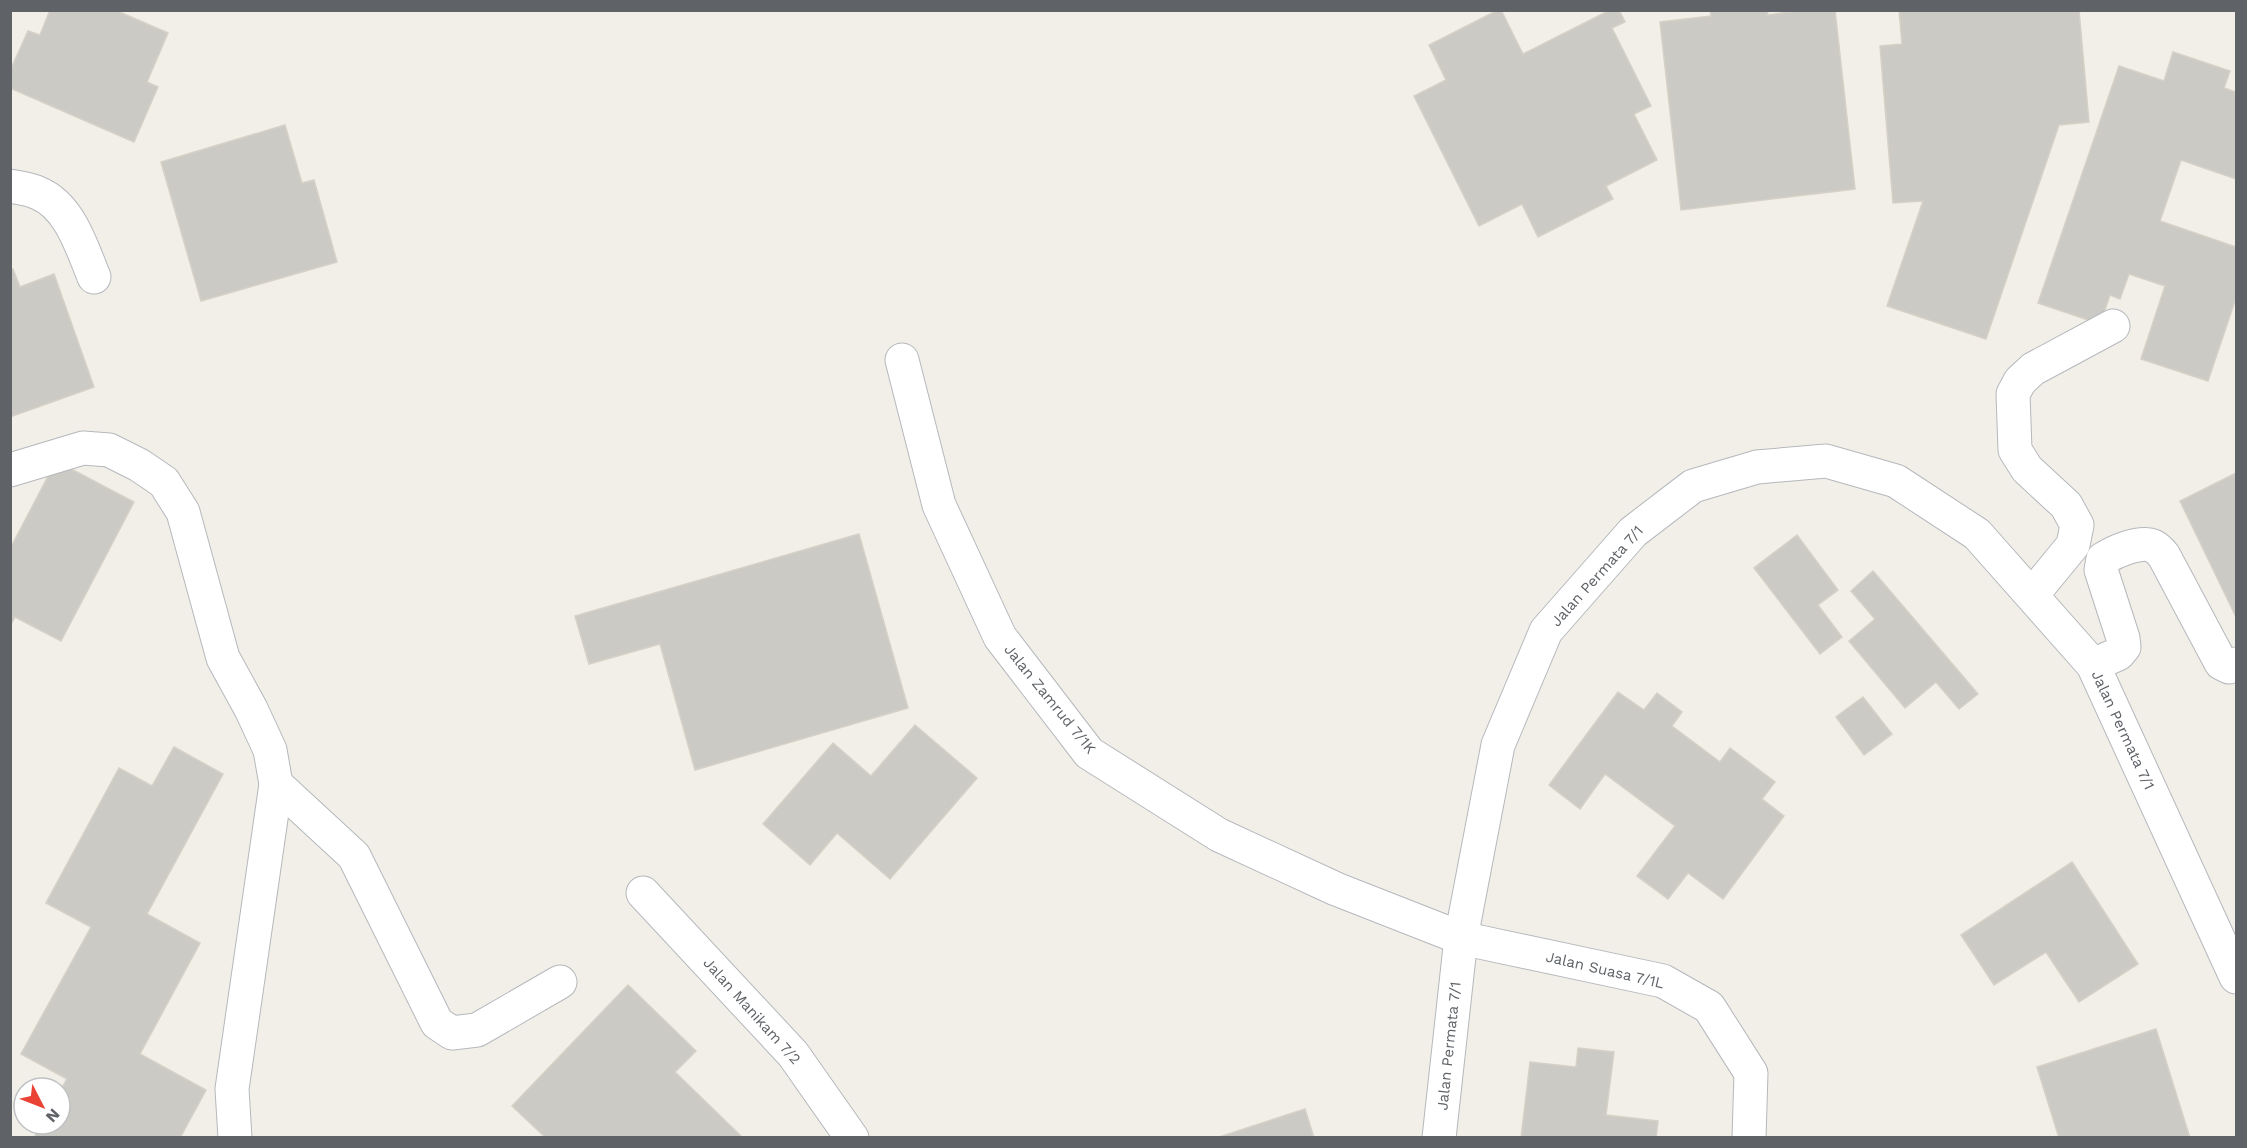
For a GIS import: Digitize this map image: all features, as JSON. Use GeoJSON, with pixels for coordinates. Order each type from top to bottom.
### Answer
{"type":"FeatureCollection","features":[{"type":"Feature","properties":{"kind":"street"},"geometry":{"type":"LineString","coordinates":[[10,186],[39,193],[61,209],[78,237],[94,277]]}},
{"type":"Feature","properties":{"kind":"street"},"geometry":{"type":"LineString","coordinates":[[2032,595],[2073,545],[2077,525],[2066,505],[2027,469],[2015,450],[2013,394],[2020,381],[2033,369],[2113,326]]}},
{"type":"Feature","properties":{"kind":"street","name":"Jalan Zamrud 7/1K"},"geometry":{"type":"LineString","coordinates":[[902,360],[939,505],[1000,637],[1089,753],[1219,835],[1336,890],[1461,938]]}},
{"type":"Feature","properties":{"kind":"street"},"geometry":{"type":"LineString","coordinates":[[10,470],[83,448],[109,450],[139,465],[164,482],[183,512],[223,658],[251,708],[270,750],[276,784],[232,1089],[236,1137]]}},
{"type":"Feature","properties":{"kind":"street","name":"Jalan Permata 7/1"},"geometry":{"type":"LineString","coordinates":[[1439,1137],[1461,938],[1498,745],[1546,632],[1633,532],[1693,486],[1757,467],[1826,461],[1896,481],[1977,534],[2093,665],[2236,977]]}},
{"type":"Feature","properties":{"kind":"street"},"geometry":{"type":"LineString","coordinates":[[2093,665],[2118,654],[2124,647],[2101,570],[2103,559],[2114,551],[2146,544],[2155,546],[2164,556],[2221,663],[2229,667],[2236,664]]}},
{"type":"Feature","properties":{"kind":"street"},"geometry":{"type":"LineString","coordinates":[[276,784],[354,856],[437,1023],[452,1033],[477,1029],[560,982]]}},
{"type":"Feature","properties":{"kind":"street","name":"Jalan Manikam 7/2"},"geometry":{"type":"LineString","coordinates":[[643,893],[794,1054],[852,1137]]}},
{"type":"Feature","properties":{"kind":"street","name":"Jalan Suasa 7/1L"},"geometry":{"type":"LineString","coordinates":[[1461,938],[1663,981],[1709,1007],[1751,1073],[1749,1137]]}},
{"type":"Feature","properties":{"kind":"building"},"geometry":{"type":"Polygon","coordinates":[[[50,10],[115,10],[168,33],[147,82],[158,87],[134,142],[10,88],[10,71],[28,31],[40,35],[50,10]]]}},
{"type":"Feature","properties":{"kind":"building"},"geometry":{"type":"Polygon","coordinates":[[[1501,10],[1523,54],[1610,10],[1619,10],[1625,22],[1612,28],[1651,106],[1634,114],[1657,160],[1606,186],[1613,199],[1538,237],[1522,204],[1479,226],[1414,96],[1446,80],[1429,45],[1501,10]]]}},
{"type":"Feature","properties":{"kind":"building"},"geometry":{"type":"Polygon","coordinates":[[[1710,10],[1767,10],[1768,15],[1804,10],[1835,10],[1855,189],[1681,210],[1660,22],[1711,16],[1710,10]]]}},
{"type":"Feature","properties":{"kind":"building"},"geometry":{"type":"Polygon","coordinates":[[[1899,10],[2079,10],[2089,122],[2059,125],[1986,339],[1887,306],[1923,201],[1893,203],[1880,46],[1902,44],[1899,10]]]}},
{"type":"Feature","properties":{"kind":"building"},"geometry":{"type":"Polygon","coordinates":[[[2173,52],[2230,71],[2224,88],[2236,92],[2236,179],[2181,160],[2160,221],[2236,247],[2236,298],[2208,381],[2141,359],[2165,286],[2129,274],[2120,299],[2110,295],[2100,324],[2038,303],[2119,66],[2164,81],[2173,52]]]}},
{"type":"Feature","properties":{"kind":"building"},"geometry":{"type":"Polygon","coordinates":[[[285,125],[302,183],[314,180],[337,262],[201,301],[161,162],[285,125]]]}},
{"type":"Feature","properties":{"kind":"building"},"geometry":{"type":"Polygon","coordinates":[[[13,269],[20,287],[54,274],[94,387],[10,417],[10,270],[13,269]]]}},
{"type":"Feature","properties":{"kind":"building"},"geometry":{"type":"Polygon","coordinates":[[[56,461],[134,502],[61,641],[15,617],[10,626],[10,549],[56,461]]]}},
{"type":"Feature","properties":{"kind":"building"},"geometry":{"type":"Polygon","coordinates":[[[2236,473],[2236,617],[2180,501],[2236,473]]]}},
{"type":"Feature","properties":{"kind":"building"},"geometry":{"type":"Polygon","coordinates":[[[859,534],[908,708],[695,770],[660,644],[589,664],[575,616],[859,534]]]}},
{"type":"Feature","properties":{"kind":"building"},"geometry":{"type":"Polygon","coordinates":[[[1797,535],[1838,590],[1818,605],[1842,637],[1820,654],[1754,568],[1797,535]]]}},
{"type":"Feature","properties":{"kind":"building"},"geometry":{"type":"Polygon","coordinates":[[[1873,571],[1978,694],[1959,709],[1936,682],[1905,708],[1849,641],[1875,619],[1851,591],[1873,571]]]}},
{"type":"Feature","properties":{"kind":"building"},"geometry":{"type":"Polygon","coordinates":[[[1618,692],[1644,710],[1657,693],[1682,712],[1672,726],[1720,762],[1730,748],[1775,782],[1762,799],[1784,816],[1723,899],[1688,873],[1668,899],[1637,876],[1675,826],[1605,774],[1580,809],[1549,785],[1618,692]]]}},
{"type":"Feature","properties":{"kind":"building"},"geometry":{"type":"Polygon","coordinates":[[[1863,697],[1892,734],[1864,755],[1836,717],[1863,697]]]}},
{"type":"Feature","properties":{"kind":"building"},"geometry":{"type":"Polygon","coordinates":[[[915,725],[977,778],[890,879],[837,833],[810,865],[763,824],[833,743],[871,776],[915,725]]]}},
{"type":"Feature","properties":{"kind":"building"},"geometry":{"type":"Polygon","coordinates":[[[174,747],[223,774],[147,914],[200,943],[140,1054],[206,1090],[180,1138],[34,1138],[35,1136],[72,1136],[72,1076],[61,1076],[21,1054],[91,927],[46,903],[119,768],[152,786],[174,747]]]}},
{"type":"Feature","properties":{"kind":"building"},"geometry":{"type":"Polygon","coordinates":[[[2072,862],[2138,964],[2079,1002],[2046,952],[1994,985],[1961,935],[2072,862]]]}},
{"type":"Feature","properties":{"kind":"building"},"geometry":{"type":"Polygon","coordinates":[[[628,985],[696,1051],[675,1072],[743,1138],[546,1138],[512,1106],[628,985]]]}},
{"type":"Feature","properties":{"kind":"building"},"geometry":{"type":"Polygon","coordinates":[[[2156,1029],[2190,1138],[2059,1138],[2037,1067],[2156,1029]]]}},
{"type":"Feature","properties":{"kind":"building"},"geometry":{"type":"Polygon","coordinates":[[[1578,1048],[1614,1052],[1606,1115],[1658,1121],[1656,1138],[1521,1138],[1530,1062],[1576,1067],[1578,1048]]]}},
{"type":"Feature","properties":{"kind":"building"},"geometry":{"type":"Polygon","coordinates":[[[1305,1109],[1314,1138],[1216,1138],[1305,1109]]]}}]}
